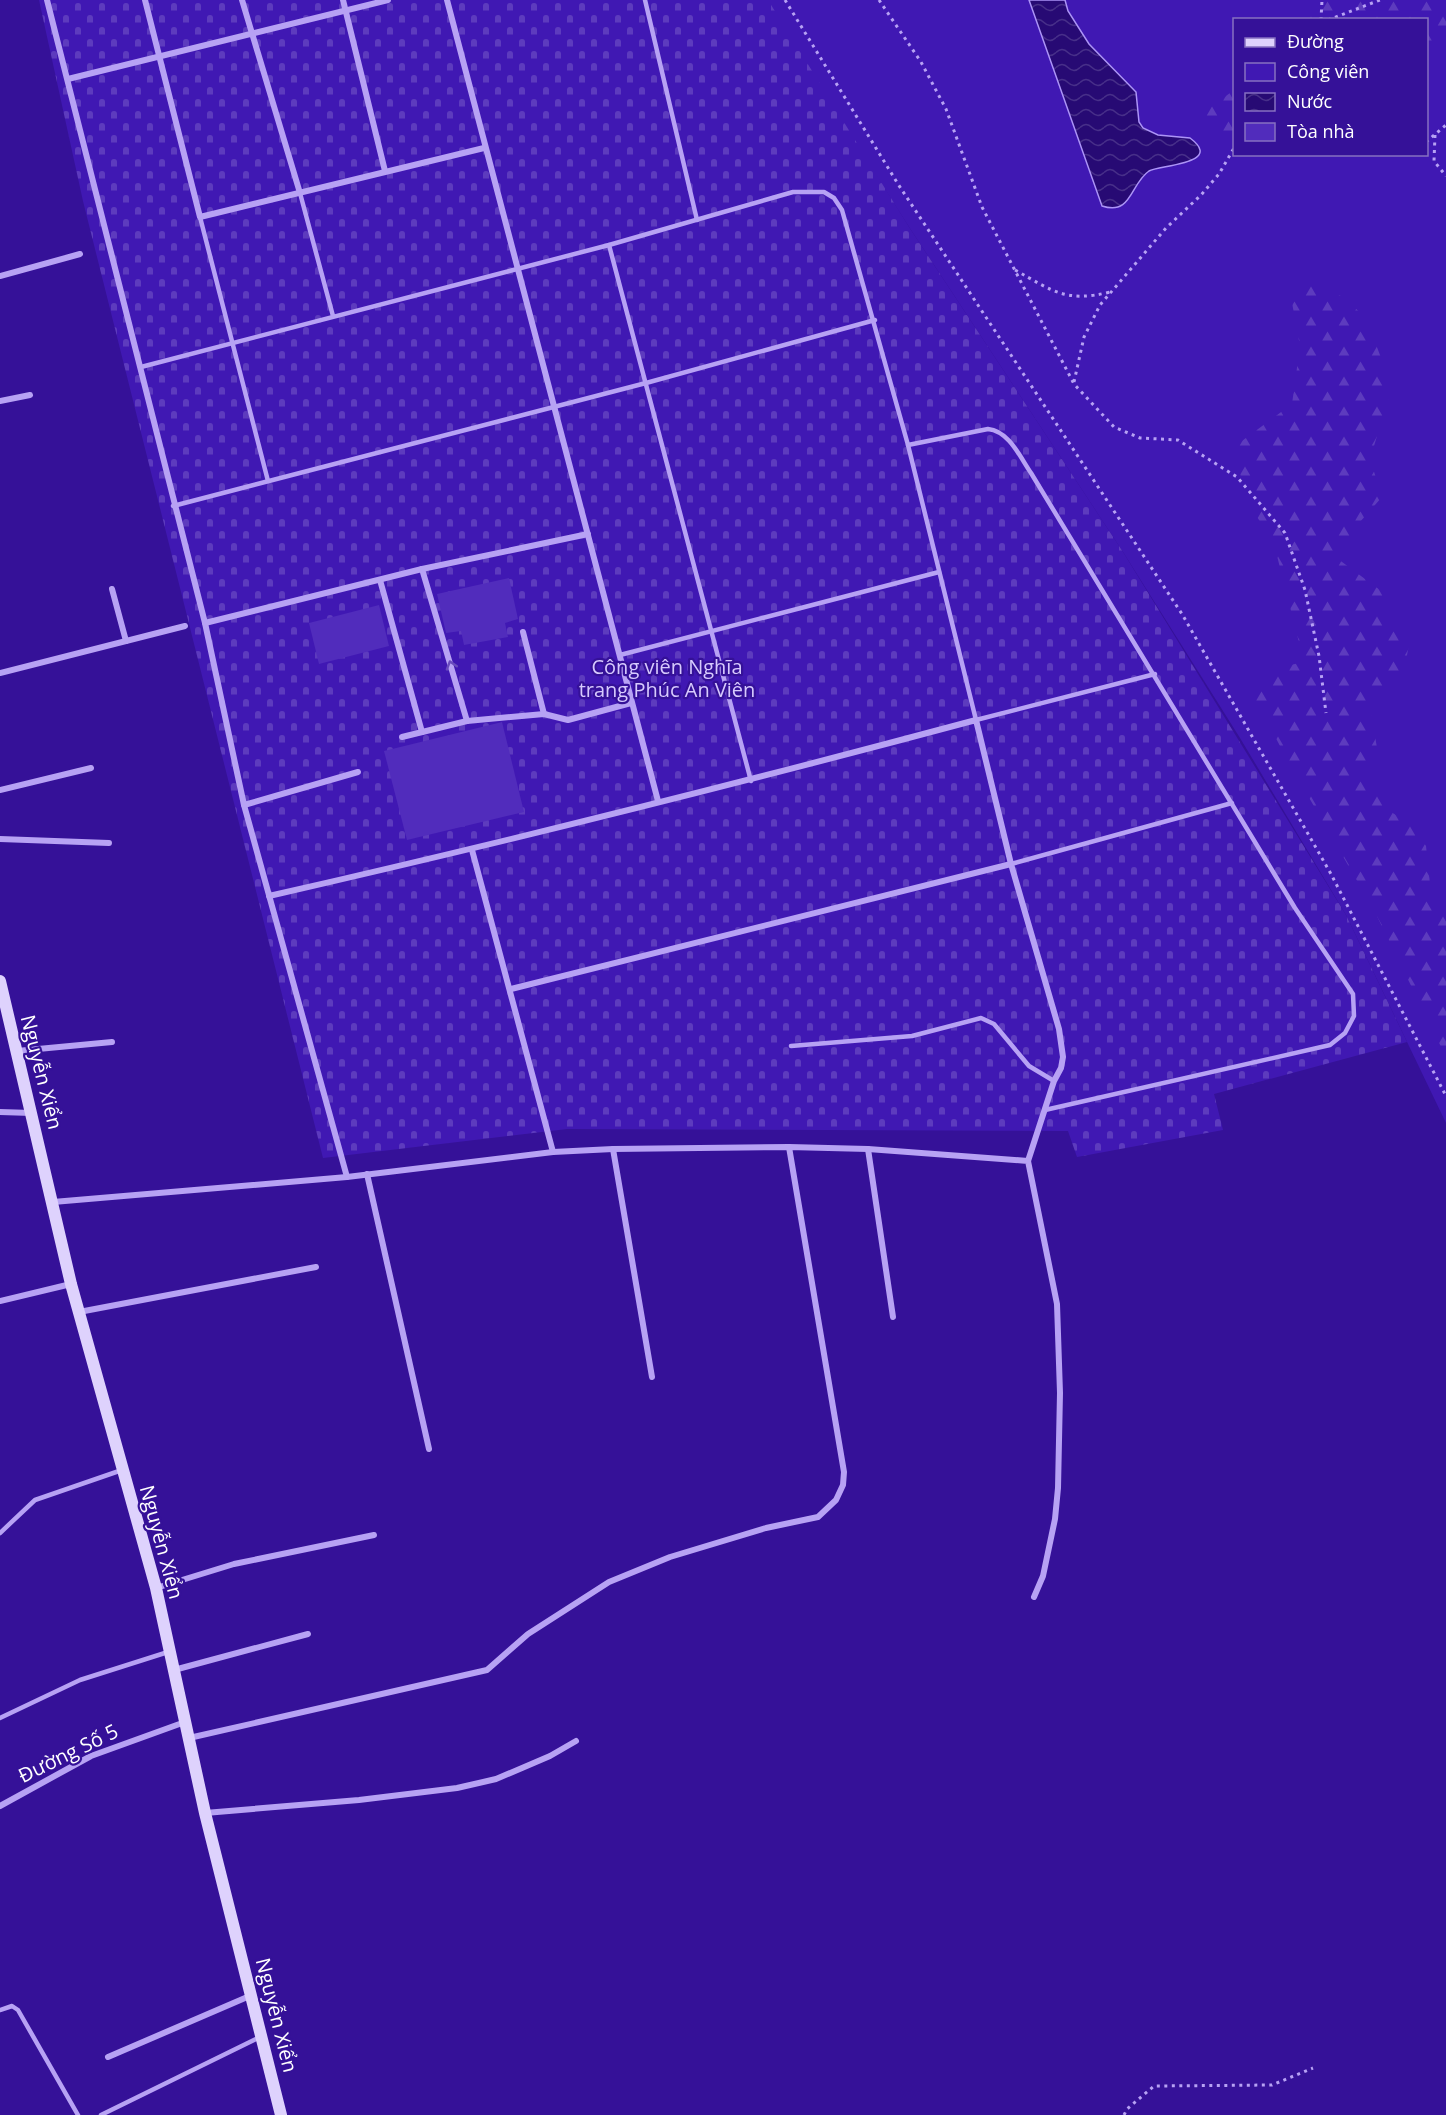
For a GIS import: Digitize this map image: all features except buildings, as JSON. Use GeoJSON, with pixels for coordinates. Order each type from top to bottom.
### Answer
{"type":"FeatureCollection","features":[{"type":"Feature","properties":{"kind":"main road","name":"Nguyễn Xiển"},"geometry":{"type":"LineString","coordinates":[[0,981],[33,1113],[71,1284],[156,1588],[205,1813],[253,1995],[281,2115]]}},
{"type":"Feature","properties":{"kind":"street"},"geometry":{"type":"LineString","coordinates":[[46,0],[141,367],[173,506],[205,623],[244,805],[347,1177]]}},
{"type":"Feature","properties":{"kind":"street"},"geometry":{"type":"LineString","coordinates":[[145,0],[200,217],[484,148]]}},
{"type":"Feature","properties":{"kind":"street"},"geometry":{"type":"LineString","coordinates":[[242,0],[300,193]]}},
{"type":"Feature","properties":{"kind":"street"},"geometry":{"type":"LineString","coordinates":[[343,0],[385,171]]}},
{"type":"Feature","properties":{"kind":"street"},"geometry":{"type":"LineString","coordinates":[[68,79],[388,0]]}},
{"type":"Feature","properties":{"kind":"street"},"geometry":{"type":"LineString","coordinates":[[447,0],[516,270],[555,406],[658,801]]}},
{"type":"Feature","properties":{"kind":"street"},"geometry":{"type":"LineString","coordinates":[[0,276],[80,254]]}},
{"type":"Feature","properties":{"kind":"street"},"geometry":{"type":"LineString","coordinates":[[0,401],[30,395]]}},
{"type":"Feature","properties":{"kind":"street"},"geometry":{"type":"LineString","coordinates":[[205,623],[422,568],[588,534]]}},
{"type":"Feature","properties":{"kind":"street"},"geometry":{"type":"LineString","coordinates":[[422,568],[467,721]]}},
{"type":"Feature","properties":{"kind":"street"},"geometry":{"type":"LineString","coordinates":[[380,580],[422,732]]}},
{"type":"Feature","properties":{"kind":"street"},"geometry":{"type":"LineString","coordinates":[[112,589],[126,641]]}},
{"type":"Feature","properties":{"kind":"street"},"geometry":{"type":"LineString","coordinates":[[0,673],[185,626]]}},
{"type":"Feature","properties":{"kind":"street"},"geometry":{"type":"LineString","coordinates":[[523,632],[544,714]]}},
{"type":"Feature","properties":{"kind":"street"},"geometry":{"type":"LineString","coordinates":[[402,737],[467,721],[544,714],[568,720],[631,704]]}},
{"type":"Feature","properties":{"kind":"street"},"geometry":{"type":"LineString","coordinates":[[269,896],[472,850],[658,801],[751,781],[976,720],[1011,864],[1059,1029],[1063,1057],[1028,1161],[1056,1292],[1060,1393],[1055,1519],[1043,1575],[1034,1597]]}},
{"type":"Feature","properties":{"kind":"street"},"geometry":{"type":"LineString","coordinates":[[0,790],[91,768]]}},
{"type":"Feature","properties":{"kind":"street"},"geometry":{"type":"LineString","coordinates":[[244,805],[358,772]]}},
{"type":"Feature","properties":{"kind":"street"},"geometry":{"type":"LineString","coordinates":[[0,839],[109,843]]}},
{"type":"Feature","properties":{"kind":"street"},"geometry":{"type":"LineString","coordinates":[[472,850],[553,1152]]}},
{"type":"Feature","properties":{"kind":"street"},"geometry":{"type":"LineString","coordinates":[[511,989],[1011,864]]}},
{"type":"Feature","properties":{"kind":"street"},"geometry":{"type":"LineString","coordinates":[[16,1051],[112,1042]]}},
{"type":"Feature","properties":{"kind":"street"},"geometry":{"type":"LineString","coordinates":[[0,1112],[33,1113]]}},
{"type":"Feature","properties":{"kind":"street"},"geometry":{"type":"LineString","coordinates":[[53,1202],[347,1177],[553,1152],[613,1149],[789,1147],[868,1149],[1028,1161]]}},
{"type":"Feature","properties":{"kind":"street"},"geometry":{"type":"LineString","coordinates":[[189,1738],[328,1709],[487,1670],[528,1634],[609,1582],[681,1553],[766,1528],[818,1517],[829,1508],[843,1485],[844,1472],[789,1147]]}},
{"type":"Feature","properties":{"kind":"street"},"geometry":{"type":"LineString","coordinates":[[613,1149],[651,1377]]}},
{"type":"Feature","properties":{"kind":"street"},"geometry":{"type":"LineString","coordinates":[[868,1149],[893,1317]]}},
{"type":"Feature","properties":{"kind":"street"},"geometry":{"type":"LineString","coordinates":[[368,1174],[429,1449]]}},
{"type":"Feature","properties":{"kind":"street"},"geometry":{"type":"LineString","coordinates":[[79,1312],[316,1267]]}},
{"type":"Feature","properties":{"kind":"street"},"geometry":{"type":"LineString","coordinates":[[0,1301],[71,1284]]}},
{"type":"Feature","properties":{"kind":"street"},"geometry":{"type":"LineString","coordinates":[[156,1588],[234,1564],[374,1535]]}},
{"type":"Feature","properties":{"kind":"street"},"geometry":{"type":"LineString","coordinates":[[174,1670],[308,1634]]}},
{"type":"Feature","properties":{"kind":"street","name":"Đường Số 5"},"geometry":{"type":"LineString","coordinates":[[0,1806],[91,1756],[186,1722]]}},
{"type":"Feature","properties":{"kind":"street"},"geometry":{"type":"LineString","coordinates":[[205,1813],[358,1800],[457,1788],[504,1776],[550,1756],[576,1741]]}},
{"type":"Feature","properties":{"kind":"street"},"geometry":{"type":"LineString","coordinates":[[108,2058],[253,1995]]}},
{"type":"Feature","properties":{"kind":"lane"},"geometry":{"type":"LineString","coordinates":[[645,0],[697,220]]}},
{"type":"Feature","properties":{"kind":"lane"},"geometry":{"type":"LineString","coordinates":[[141,367],[516,270],[794,192],[824,192],[834,198],[842,210],[875,320],[976,720],[1155,674]]}},
{"type":"Feature","properties":{"kind":"lane"},"geometry":{"type":"LineString","coordinates":[[300,193],[333,316]]}},
{"type":"Feature","properties":{"kind":"lane"},"geometry":{"type":"LineString","coordinates":[[200,217],[268,481]]}},
{"type":"Feature","properties":{"kind":"lane"},"geometry":{"type":"LineString","coordinates":[[609,244],[751,781]]}},
{"type":"Feature","properties":{"kind":"lane"},"geometry":{"type":"LineString","coordinates":[[173,506],[646,383],[875,320]]}},
{"type":"Feature","properties":{"kind":"lane"},"geometry":{"type":"LineString","coordinates":[[908,445],[988,429],[998,430],[1004,435],[1031,473],[1155,674],[1295,908],[1353,994],[1354,1016],[1345,1033],[1330,1045],[1045,1110]]}},
{"type":"Feature","properties":{"kind":"lane"},"geometry":{"type":"LineString","coordinates":[[620,655],[713,633],[939,572]]}},
{"type":"Feature","properties":{"kind":"lane"},"geometry":{"type":"LineString","coordinates":[[1011,864],[1232,803]]}},
{"type":"Feature","properties":{"kind":"lane"},"geometry":{"type":"LineString","coordinates":[[791,1046],[912,1036],[981,1018],[994,1024],[1029,1066],[1054,1081]]}},
{"type":"Feature","properties":{"kind":"lane"},"geometry":{"type":"LineString","coordinates":[[0,1533],[36,1500],[122,1470]]}},
{"type":"Feature","properties":{"kind":"lane"},"geometry":{"type":"LineString","coordinates":[[0,1718],[80,1680],[170,1652]]}},
{"type":"Feature","properties":{"kind":"lane"},"geometry":{"type":"LineString","coordinates":[[0,2010],[12,2006],[18,2010],[78,2115]]}},
{"type":"Feature","properties":{"kind":"lane"},"geometry":{"type":"LineString","coordinates":[[101,2115],[262,2036]]}},
{"type":"Feature","properties":{"kind":"path"},"geometry":{"type":"LineString","coordinates":[[784,0],[917,213],[1182,614],[1330,873],[1446,1096]]}},
{"type":"Feature","properties":{"kind":"path"},"geometry":{"type":"LineString","coordinates":[[879,0],[921,62],[946,109],[982,207],[1074,384],[1114,427],[1140,438],[1178,440],[1237,477],[1284,533],[1305,590],[1319,656],[1326,712]]}},
{"type":"Feature","properties":{"kind":"path"},"geometry":{"type":"LineString","coordinates":[[1321,18],[1322,0]]}},
{"type":"Feature","properties":{"kind":"path"},"geometry":{"type":"LineString","coordinates":[[1333,18],[1380,0]]}},
{"type":"Feature","properties":{"kind":"path"},"geometry":{"type":"LineString","coordinates":[[1428,140],[1446,125]]}},
{"type":"Feature","properties":{"kind":"path"},"geometry":{"type":"LineString","coordinates":[[1435,135],[1434,161],[1446,176]]}},
{"type":"Feature","properties":{"kind":"path"},"geometry":{"type":"LineString","coordinates":[[1074,384],[1084,337],[1100,305],[1166,228],[1201,195],[1219,174],[1233,150]]}},
{"type":"Feature","properties":{"kind":"path"},"geometry":{"type":"LineString","coordinates":[[1015,270],[1053,291],[1083,298],[1111,292]]}},
{"type":"Feature","properties":{"kind":"path"},"geometry":{"type":"LineString","coordinates":[[1124,2115],[1127,2109],[1154,2086],[1272,2085],[1313,2068]]}},
{"type":"Feature","properties":{"kind":"green space","name":"Công viên Nghĩa trang Phúc An Viên"},"geometry":{"type":"Polygon","coordinates":[[[39,0],[768,0],[909,227],[1123,552],[1346,915],[1407,1042],[1214,1094],[1223,1130],[1077,1157],[1068,1131],[567,1129],[323,1158],[83,201],[39,0]]]}},
{"type":"Feature","properties":{"kind":"green space"},"geometry":{"type":"Polygon","coordinates":[[[765,0],[1446,0],[1446,1123],[1346,915],[1240,738],[1123,552],[909,227],[765,0]]]}},
{"type":"Feature","properties":{"kind":"green space"},"geometry":{"type":"Polygon","coordinates":[[[1301,0],[1446,0],[1446,46],[1428,47],[1428,18],[1304,18],[1301,0]]]}},
{"type":"Feature","properties":{"kind":"green space"},"geometry":{"type":"Polygon","coordinates":[[[1233,91],[1233,143],[1211,130],[1203,113],[1233,91]]]}},
{"type":"Feature","properties":{"kind":"green space"},"geometry":{"type":"Polygon","coordinates":[[[1288,281],[1317,285],[1343,297],[1366,318],[1392,387],[1370,459],[1382,497],[1352,531],[1338,559],[1384,593],[1388,618],[1409,644],[1401,674],[1386,696],[1371,712],[1378,754],[1368,769],[1386,809],[1411,824],[1426,846],[1430,884],[1446,921],[1446,1057],[1374,910],[1289,763],[1250,689],[1268,670],[1304,662],[1274,544],[1254,512],[1231,449],[1292,404],[1300,346],[1288,281]]]}},
{"type":"Feature","properties":{"kind":"water"},"geometry":{"type":"Polygon","coordinates":[[[1029,0],[1065,0],[1068,11],[1089,44],[1136,92],[1139,122],[1143,128],[1158,135],[1190,138],[1199,147],[1200,153],[1186,162],[1149,171],[1125,203],[1119,207],[1102,206],[1029,0]]]}}]}
